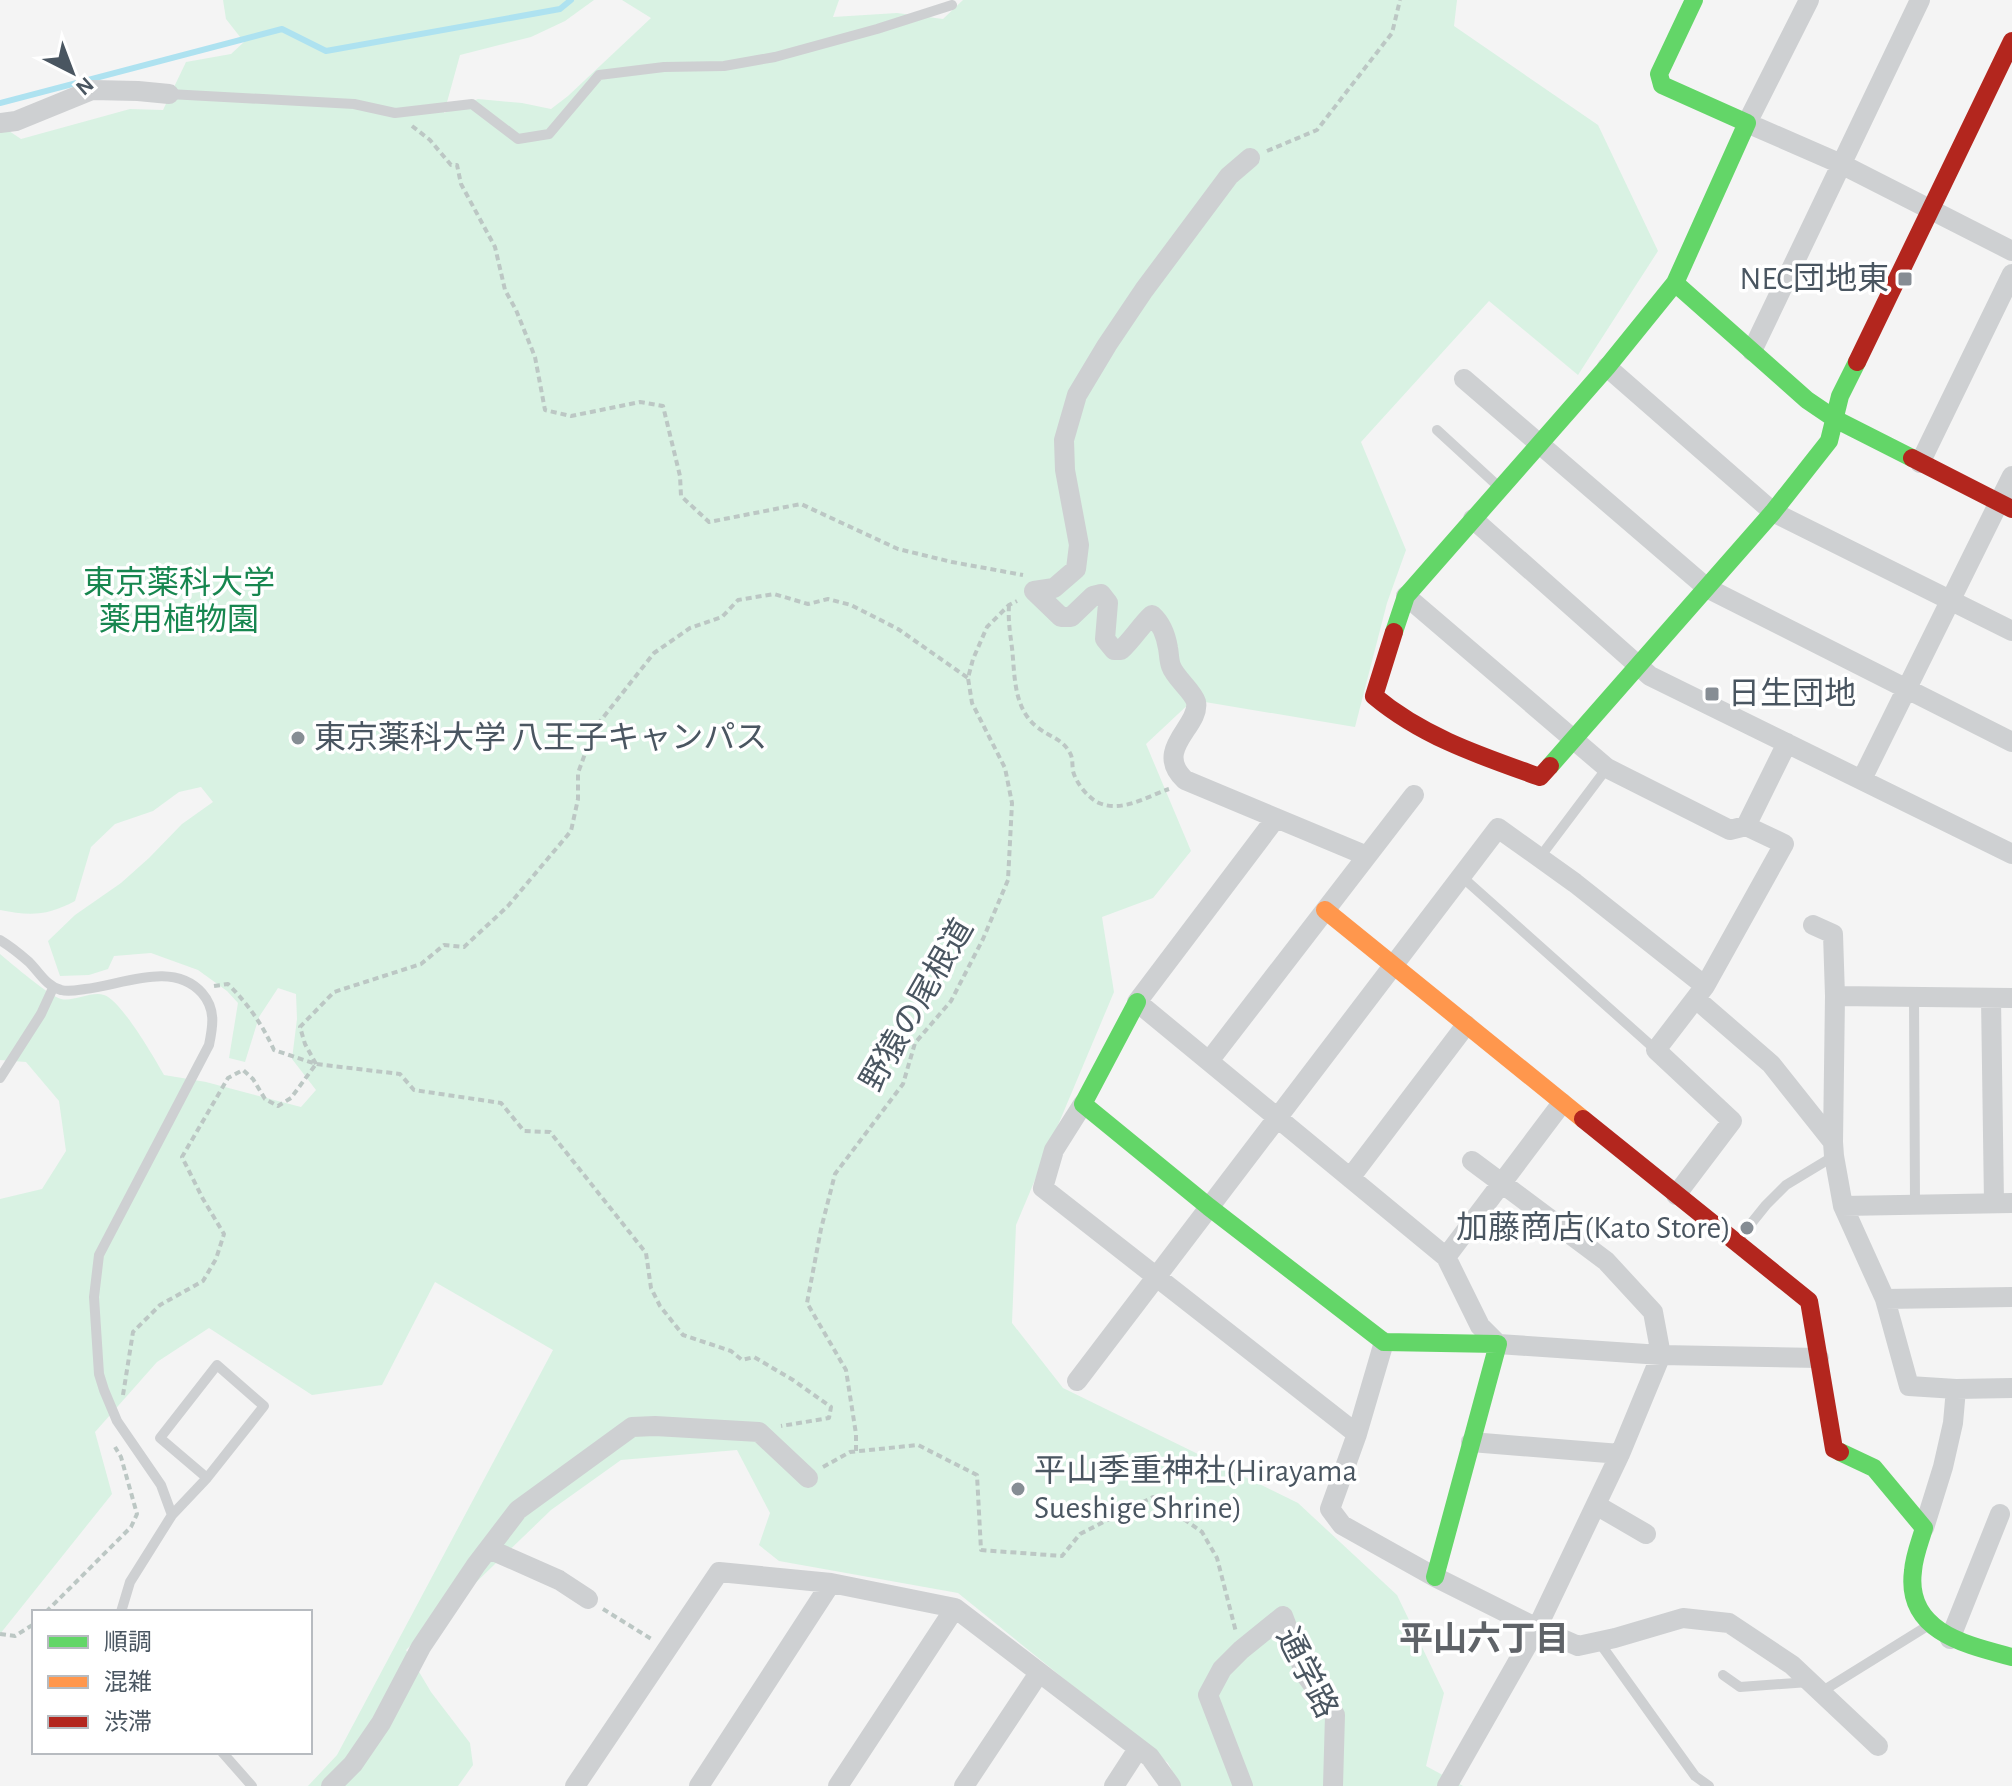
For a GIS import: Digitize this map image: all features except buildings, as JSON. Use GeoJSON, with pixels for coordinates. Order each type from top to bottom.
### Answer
{"type":"FeatureCollection","features":[{"type":"Feature","properties":{"kind":"street"},"geometry":{"type":"LineString","coordinates":[[1694,0],[1659,74],[1662,85],[1841,164],[2012,251]]}},
{"type":"Feature","properties":{"kind":"street"},"geometry":{"type":"LineString","coordinates":[[1809,0],[1747,123],[1675,283],[1607,367],[1406,596],[1374,696],[1389,711],[1444,742],[1540,777],[1773,512],[1829,441],[1840,396],[2012,41]]}},
{"type":"Feature","properties":{"kind":"street"},"geometry":{"type":"LineString","coordinates":[[1752,351],[1920,0]]}},
{"type":"Feature","properties":{"kind":"street"},"geometry":{"type":"LineString","coordinates":[[0,123],[16,121],[92,90],[169,94]]}},
{"type":"Feature","properties":{"kind":"street"},"geometry":{"type":"LineString","coordinates":[[1034,591],[1054,588],[1076,569],[1079,545],[1065,470],[1064,440],[1077,395],[1144,290],[1229,176],[1250,158]]}},
{"type":"Feature","properties":{"kind":"street"},"geometry":{"type":"LineString","coordinates":[[1920,463],[2012,274]]}},
{"type":"Feature","properties":{"kind":"street"},"geometry":{"type":"LineString","coordinates":[[1675,283],[1807,400],[1835,419],[2006,506]]}},
{"type":"Feature","properties":{"kind":"street"},"geometry":{"type":"LineString","coordinates":[[1607,367],[1773,512],[2012,631]]}},
{"type":"Feature","properties":{"kind":"street"},"geometry":{"type":"LineString","coordinates":[[1464,379],[1707,588],[2012,742]]}},
{"type":"Feature","properties":{"kind":"street"},"geometry":{"type":"LineString","coordinates":[[1862,779],[1950,600],[2006,506],[2012,476]]}},
{"type":"Feature","properties":{"kind":"street"},"geometry":{"type":"LineString","coordinates":[[1473,519],[1650,676],[2012,854]]}},
{"type":"Feature","properties":{"kind":"street"},"geometry":{"type":"LineString","coordinates":[[1034,591],[1061,617],[1071,617],[1093,596],[1101,594],[1108,603],[1105,639],[1114,650],[1121,650],[1134,639],[1152,615],[1159,621],[1171,666],[1196,701],[1195,710],[1175,748],[1173,764],[1176,772],[1185,780],[1367,856]]}},
{"type":"Feature","properties":{"kind":"street"},"geometry":{"type":"LineString","coordinates":[[1406,596],[1607,768],[1730,830],[1746,826],[1784,844],[1701,993],[1656,1050],[1732,1121],[1676,1195]]}},
{"type":"Feature","properties":{"kind":"street"},"geometry":{"type":"LineString","coordinates":[[1746,826],[1787,743]]}},
{"type":"Feature","properties":{"kind":"street"},"geometry":{"type":"LineString","coordinates":[[1209,1061],[1414,795]]}},
{"type":"Feature","properties":{"kind":"street"},"geometry":{"type":"LineString","coordinates":[[1276,818],[1137,1002],[1083,1104],[1054,1150],[1043,1188],[1357,1434]]}},
{"type":"Feature","properties":{"kind":"street"},"geometry":{"type":"LineString","coordinates":[[1077,1381],[1498,828],[1540,857],[1701,993],[1771,1064],[1834,1149]]}},
{"type":"Feature","properties":{"kind":"street"},"geometry":{"type":"LineString","coordinates":[[1325,910],[1809,1301],[1834,1449],[1874,1468],[1924,1528]]}},
{"type":"Feature","properties":{"kind":"street"},"geometry":{"type":"LineString","coordinates":[[1813,925],[1833,934],[1834,1149],[1843,1206],[1885,1299],[1909,1386],[2012,1388]]}},
{"type":"Feature","properties":{"kind":"street"},"geometry":{"type":"LineString","coordinates":[[1835,996],[2002,998],[2003,1203],[1843,1206]]}},
{"type":"Feature","properties":{"kind":"street"},"geometry":{"type":"LineString","coordinates":[[1137,1002],[1446,1257],[1480,1326],[1498,1344]]}},
{"type":"Feature","properties":{"kind":"street"},"geometry":{"type":"LineString","coordinates":[[1350,1178],[1466,1025]]}},
{"type":"Feature","properties":{"kind":"street"},"geometry":{"type":"LineString","coordinates":[[1446,1257],[1562,1103]]}},
{"type":"Feature","properties":{"kind":"street"},"geometry":{"type":"LineString","coordinates":[[1083,1104],[1209,1207],[1384,1342],[1498,1344],[1661,1355],[1819,1358]]}},
{"type":"Feature","properties":{"kind":"street"},"geometry":{"type":"LineString","coordinates":[[1450,1781],[1537,1628],[1620,1454],[1661,1355],[1653,1312],[1606,1261],[1472,1161]]}},
{"type":"Feature","properties":{"kind":"street"},"geometry":{"type":"LineString","coordinates":[[1885,1299],[2012,1297]]}},
{"type":"Feature","properties":{"kind":"street"},"geometry":{"type":"LineString","coordinates":[[1384,1342],[1357,1434],[1330,1509],[1342,1525],[1435,1577],[1578,1646],[1683,1618],[1729,1623],[1792,1665],[1878,1746]]}},
{"type":"Feature","properties":{"kind":"street"},"geometry":{"type":"LineString","coordinates":[[1435,1577],[1498,1344]]}},
{"type":"Feature","properties":{"kind":"street"},"geometry":{"type":"LineString","coordinates":[[1956,1389],[1953,1423],[1943,1467],[1912,1573],[1913,1592],[1921,1616],[1950,1639],[2012,1657]]}},
{"type":"Feature","properties":{"kind":"street"},"geometry":{"type":"LineString","coordinates":[[331,1786],[353,1764],[381,1723],[421,1647],[518,1510],[632,1427],[759,1432],[808,1478]]}},
{"type":"Feature","properties":{"kind":"street"},"geometry":{"type":"LineString","coordinates":[[1471,1442],[1620,1454]]}},
{"type":"Feature","properties":{"kind":"street"},"geometry":{"type":"LineString","coordinates":[[1596,1505],[1646,1534]]}},
{"type":"Feature","properties":{"kind":"street"},"geometry":{"type":"LineString","coordinates":[[1950,1639],[2000,1514]]}},
{"type":"Feature","properties":{"kind":"street"},"geometry":{"type":"LineString","coordinates":[[489,1549],[559,1580],[588,1599]]}},
{"type":"Feature","properties":{"kind":"street"},"geometry":{"type":"LineString","coordinates":[[575,1786],[719,1572],[831,1583],[955,1608],[1150,1757],[1171,1786]]}},
{"type":"Feature","properties":{"kind":"street"},"geometry":{"type":"LineString","coordinates":[[699,1786],[831,1583]]}},
{"type":"Feature","properties":{"kind":"street"},"geometry":{"type":"LineString","coordinates":[[838,1786],[955,1608]]}},
{"type":"Feature","properties":{"kind":"street","name":"通学路"},"geometry":{"type":"LineString","coordinates":[[1243,1786],[1208,1695],[1222,1669],[1283,1616],[1305,1674],[1335,1715],[1333,1786]]}},
{"type":"Feature","properties":{"kind":"street"},"geometry":{"type":"LineString","coordinates":[[964,1786],[1039,1673]]}},
{"type":"Feature","properties":{"kind":"street"},"geometry":{"type":"LineString","coordinates":[[1114,1786],[1138,1749]]}},
{"type":"Feature","properties":{"kind":"lane"},"geometry":{"type":"LineString","coordinates":[[169,94],[354,104],[395,113],[472,104],[518,139],[549,134],[599,75],[664,67],[724,66],[775,57],[952,5]]}},
{"type":"Feature","properties":{"kind":"lane"},"geometry":{"type":"LineString","coordinates":[[1437,430],[1500,488]]}},
{"type":"Feature","properties":{"kind":"lane"},"geometry":{"type":"LineString","coordinates":[[1540,857],[1607,768]]}},
{"type":"Feature","properties":{"kind":"lane"},"geometry":{"type":"LineString","coordinates":[[1461,876],[1656,1050]]}},
{"type":"Feature","properties":{"kind":"lane"},"geometry":{"type":"LineString","coordinates":[[0,940],[30,963],[53,988],[76,990],[162,975],[181,978],[197,987],[209,1001],[214,1023],[209,1045],[99,1255],[94,1297],[99,1374],[117,1421],[161,1485],[172,1515]]}},
{"type":"Feature","properties":{"kind":"lane"},"geometry":{"type":"LineString","coordinates":[[0,1078],[41,1014],[53,988]]}},
{"type":"Feature","properties":{"kind":"lane"},"geometry":{"type":"LineString","coordinates":[[1914,997],[1915,1204]]}},
{"type":"Feature","properties":{"kind":"lane"},"geometry":{"type":"LineString","coordinates":[[1737,1242],[1786,1185],[1834,1149]]}},
{"type":"Feature","properties":{"kind":"lane"},"geometry":{"type":"LineString","coordinates":[[122,1610],[130,1582],[172,1515],[207,1478],[264,1406],[217,1365],[160,1438],[207,1478]]}},
{"type":"Feature","properties":{"kind":"lane"},"geometry":{"type":"LineString","coordinates":[[1723,1675],[1740,1687],[1815,1687],[1931,1624]]}},
{"type":"Feature","properties":{"kind":"lane"},"geometry":{"type":"LineString","coordinates":[[1599,1641],[1695,1776],[1709,1786]]}},
{"type":"Feature","properties":{"kind":"lane"},"geometry":{"type":"LineString","coordinates":[[224,1754],[252,1786]]}},
{"type":"Feature","properties":{"kind":"path"},"geometry":{"type":"LineString","coordinates":[[1250,158],[1317,130],[1392,33],[1400,0]]}},
{"type":"Feature","properties":{"kind":"path"},"geometry":{"type":"LineString","coordinates":[[395,113],[430,140],[451,165],[457,165],[461,184],[495,247],[505,290],[535,357],[545,410],[571,416],[640,402],[663,406],[680,476],[681,496],[709,522],[801,504],[898,549],[1060,582]]}},
{"type":"Feature","properties":{"kind":"path"},"geometry":{"type":"LineString","coordinates":[[316,1064],[300,1027],[334,992],[421,964],[444,945],[464,947],[508,906],[571,831],[578,799],[578,773],[594,729],[654,653],[690,628],[722,617],[738,600],[774,594],[808,604],[828,599],[851,605],[882,620],[968,678],[987,627],[1009,605],[1034,591]]}},
{"type":"Feature","properties":{"kind":"path"},"geometry":{"type":"LineString","coordinates":[[1009,605],[1008,631],[1012,645],[1014,685],[1021,705],[1037,727],[1061,741],[1072,755],[1073,773],[1084,791],[1100,803],[1128,806],[1174,788],[1185,780]]}},
{"type":"Feature","properties":{"kind":"path","name":"野猿の尾根道"},"geometry":{"type":"LineString","coordinates":[[856,1451],[846,1370],[807,1303],[835,1174],[903,1084],[915,1043],[951,1001],[983,939],[1008,880],[1010,791],[1005,768],[972,703],[968,678]]}},
{"type":"Feature","properties":{"kind":"path"},"geometry":{"type":"LineString","coordinates":[[197,987],[228,984],[246,1002],[274,1050],[316,1064],[400,1074],[414,1090],[501,1103],[524,1131],[550,1132],[646,1253],[651,1288],[660,1306],[683,1335],[731,1351],[742,1360],[754,1357],[831,1407],[829,1418],[795,1422],[759,1432]]}},
{"type":"Feature","properties":{"kind":"path"},"geometry":{"type":"LineString","coordinates":[[48,1610],[131,1527],[137,1514],[121,1457],[114,1446],[133,1332],[160,1305],[203,1281],[216,1259],[224,1234],[182,1157],[228,1078],[243,1070],[253,1079],[265,1099],[278,1106],[291,1098],[316,1064]]}},
{"type":"Feature","properties":{"kind":"path"},"geometry":{"type":"LineString","coordinates":[[808,1478],[850,1452],[918,1445],[977,1475],[981,1550],[1062,1556],[1080,1534],[1153,1497],[1202,1532],[1217,1558],[1241,1650]]}},
{"type":"Feature","properties":{"kind":"path"},"geometry":{"type":"LineString","coordinates":[[588,1599],[666,1648]]}},
{"type":"Feature","properties":{"kind":"path"},"geometry":{"type":"LineString","coordinates":[[0,1634],[15,1636],[32,1625]]}},
{"type":"Feature","properties":{"kind":"green space","name":"東京薬科大学 薬用植物園"},"geometry":{"type":"Polygon","coordinates":[[[223,0],[594,0],[565,21],[531,37],[460,55],[444,113],[478,99],[551,109],[651,18],[622,0],[839,0],[833,17],[897,13],[943,19],[963,0],[1457,0],[1454,26],[1598,125],[1658,251],[1578,375],[1489,301],[1361,442],[1406,550],[1387,603],[1355,727],[1193,700],[1146,744],[1191,851],[1153,898],[1102,917],[1114,992],[1016,1225],[1012,1323],[1063,1388],[1298,1503],[1397,1595],[1444,1693],[1426,1766],[1463,1786],[1180,1786],[1168,1763],[958,1593],[779,1561],[759,1545],[770,1513],[737,1450],[621,1460],[551,1510],[406,1650],[431,1692],[470,1743],[473,1765],[458,1786],[308,1786],[337,1755],[553,1350],[435,1282],[382,1385],[312,1395],[209,1328],[157,1362],[95,1432],[112,1494],[0,1634],[0,1199],[42,1189],[66,1151],[59,1101],[26,1062],[0,1060],[0,954],[55,997],[71,999],[99,994],[111,999],[137,1031],[164,1075],[206,1082],[301,1107],[316,1090],[292,1059],[297,1019],[296,994],[278,988],[259,1017],[245,1062],[229,1058],[238,1003],[198,970],[151,953],[114,956],[108,969],[89,975],[60,976],[48,941],[75,915],[121,883],[182,824],[213,802],[201,787],[179,792],[153,811],[115,824],[91,847],[75,901],[56,910],[38,913],[0,910],[0,125],[21,139],[130,109],[163,110],[186,62],[231,54],[244,42],[226,19],[223,0]]]}},
{"type":"Feature","properties":{"kind":"waterway"},"geometry":{"type":"LineString","coordinates":[[0,103],[282,29],[326,51],[560,9],[571,0]]}},
{"type":"Feature","properties":{"kind":"traffic: fast"},"geometry":{"type":"LineString","coordinates":[[1694,0],[1659,74],[1662,85],[1747,123],[1675,283],[1807,400],[1835,419],[1912,458]]}},
{"type":"Feature","properties":{"kind":"traffic: fast"},"geometry":{"type":"LineString","coordinates":[[1394,632],[1406,596],[1607,367],[1675,283]]}},
{"type":"Feature","properties":{"kind":"traffic: fast"},"geometry":{"type":"LineString","coordinates":[[1550,766],[1773,512],[1829,441],[1840,396],[1857,362]]}},
{"type":"Feature","properties":{"kind":"traffic: fast"},"geometry":{"type":"LineString","coordinates":[[1137,1002],[1083,1104],[1209,1207],[1384,1342],[1498,1344],[1435,1577]]}},
{"type":"Feature","properties":{"kind":"traffic: fast"},"geometry":{"type":"LineString","coordinates":[[1840,1452],[1874,1468],[1924,1528],[1914,1565],[1913,1592],[1929,1622],[1959,1641],[2012,1657]]}},
{"type":"Feature","properties":{"kind":"traffic: slow"},"geometry":{"type":"LineString","coordinates":[[1325,910],[1583,1119]]}},
{"type":"Feature","properties":{"kind":"traffic: jam"},"geometry":{"type":"LineString","coordinates":[[1857,362],[2012,41]]}},
{"type":"Feature","properties":{"kind":"traffic: jam"},"geometry":{"type":"LineString","coordinates":[[1912,458],[2012,509]]}},
{"type":"Feature","properties":{"kind":"traffic: jam"},"geometry":{"type":"LineString","coordinates":[[1394,632],[1374,696],[1412,723],[1474,753],[1540,777],[1550,766]]}},
{"type":"Feature","properties":{"kind":"traffic: jam"},"geometry":{"type":"LineString","coordinates":[[1583,1119],[1809,1301],[1834,1449],[1840,1452]]}},
{"type":"Feature","properties":{"kind":"place","name":"NEC団地東"},"geometry":{"type":"Point","coordinates":[1905,279]}},
{"type":"Feature","properties":{"kind":"place","name":"日生団地"},"geometry":{"type":"Point","coordinates":[1712,694]}},
{"type":"Feature","properties":{"kind":"place","name":"東京薬科大学 八王子キャンパス"},"geometry":{"type":"Point","coordinates":[298,738]}},
{"type":"Feature","properties":{"kind":"place","name":"加藤商店(Kato Store)"},"geometry":{"type":"Point","coordinates":[1747,1228]}},
{"type":"Feature","properties":{"kind":"place","name":"平山季重神社(Hirayama Sueshige Shrine)"},"geometry":{"type":"Point","coordinates":[1018,1489]}},
{"type":"Feature","properties":{"kind":"district","name":"平山六丁目"},"geometry":{"type":"Point","coordinates":[1484,1640]}}]}
